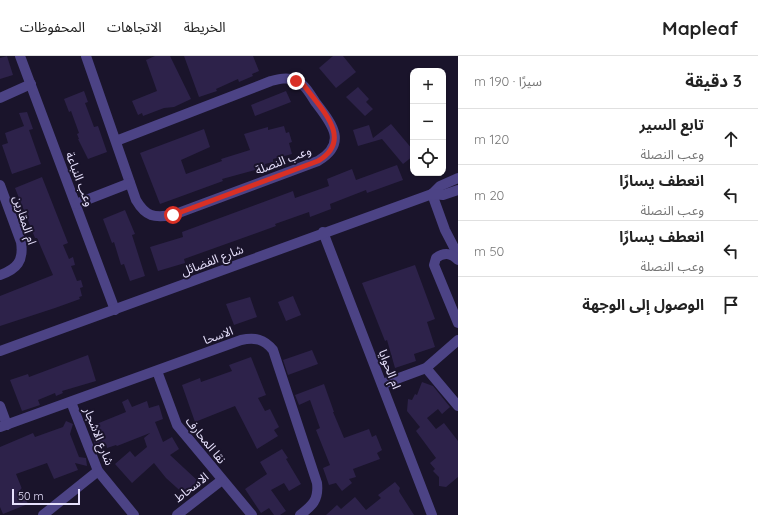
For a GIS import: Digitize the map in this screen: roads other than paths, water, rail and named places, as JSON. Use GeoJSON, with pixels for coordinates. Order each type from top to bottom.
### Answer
{"type":"FeatureCollection","features":[{"type":"Feature","properties":{"kind":"street","name":"وعب النباعة"},"geometry":{"type":"LineString","coordinates":[[20,56],[115,310]]}},
{"type":"Feature","properties":{"kind":"street","name":"وعب النصلة"},"geometry":{"type":"LineString","coordinates":[[86,56],[130,183],[142,209],[150,216],[160,217],[173,215],[318,161],[327,156],[333,148],[335,139],[334,129],[303,84],[288,78],[271,81],[116,141]]}},
{"type":"Feature","properties":{"kind":"street"},"geometry":{"type":"LineString","coordinates":[[0,98],[31,84]]}},
{"type":"Feature","properties":{"kind":"street","name":"شارع الفضائل"},"geometry":{"type":"LineString","coordinates":[[432,194],[440,186],[458,178]]}},
{"type":"Feature","properties":{"kind":"street"},"geometry":{"type":"LineString","coordinates":[[76,204],[130,183]]}},
{"type":"Feature","properties":{"kind":"street","name":"ام المقارين"},"geometry":{"type":"LineString","coordinates":[[0,185],[21,242],[23,252],[21,261],[17,266],[0,275]]}},
{"type":"Feature","properties":{"kind":"street","name":"شارع الفضائل"},"geometry":{"type":"LineString","coordinates":[[0,350],[115,310],[323,232],[432,194],[443,195],[458,190]]}},
{"type":"Feature","properties":{"kind":"street"},"geometry":{"type":"LineString","coordinates":[[432,194],[445,230],[458,255]]}},
{"type":"Feature","properties":{"kind":"street","name":"ام الحوايا"},"geometry":{"type":"LineString","coordinates":[[323,232],[383,384],[432,515]]}},
{"type":"Feature","properties":{"kind":"street"},"geometry":{"type":"LineString","coordinates":[[458,260],[450,255],[444,254],[436,258],[434,265],[458,323]]}},
{"type":"Feature","properties":{"kind":"street","name":"الاسحا"},"geometry":{"type":"LineString","coordinates":[[4,426],[241,340],[251,338],[260,340],[268,344],[273,350],[317,483],[316,500],[312,506],[300,515]]}},
{"type":"Feature","properties":{"kind":"street"},"geometry":{"type":"LineString","coordinates":[[383,384],[426,368],[458,340]]}},
{"type":"Feature","properties":{"kind":"street"},"geometry":{"type":"LineString","coordinates":[[426,368],[458,406]]}},
{"type":"Feature","properties":{"kind":"street","name":"نقا المحارف"},"geometry":{"type":"LineString","coordinates":[[157,371],[172,416],[177,425],[252,515]]}},
{"type":"Feature","properties":{"kind":"street","name":"شارع الاشجار"},"geometry":{"type":"LineString","coordinates":[[71,402],[98,471],[134,515]]}},
{"type":"Feature","properties":{"kind":"street"},"geometry":{"type":"LineString","coordinates":[[0,406],[4,426]]}},
{"type":"Feature","properties":{"kind":"street"},"geometry":{"type":"LineString","coordinates":[[43,515],[98,471]]}},
{"type":"Feature","properties":{"kind":"street","name":"الاسحاط"},"geometry":{"type":"LineString","coordinates":[[177,515],[222,480]]}}]}
